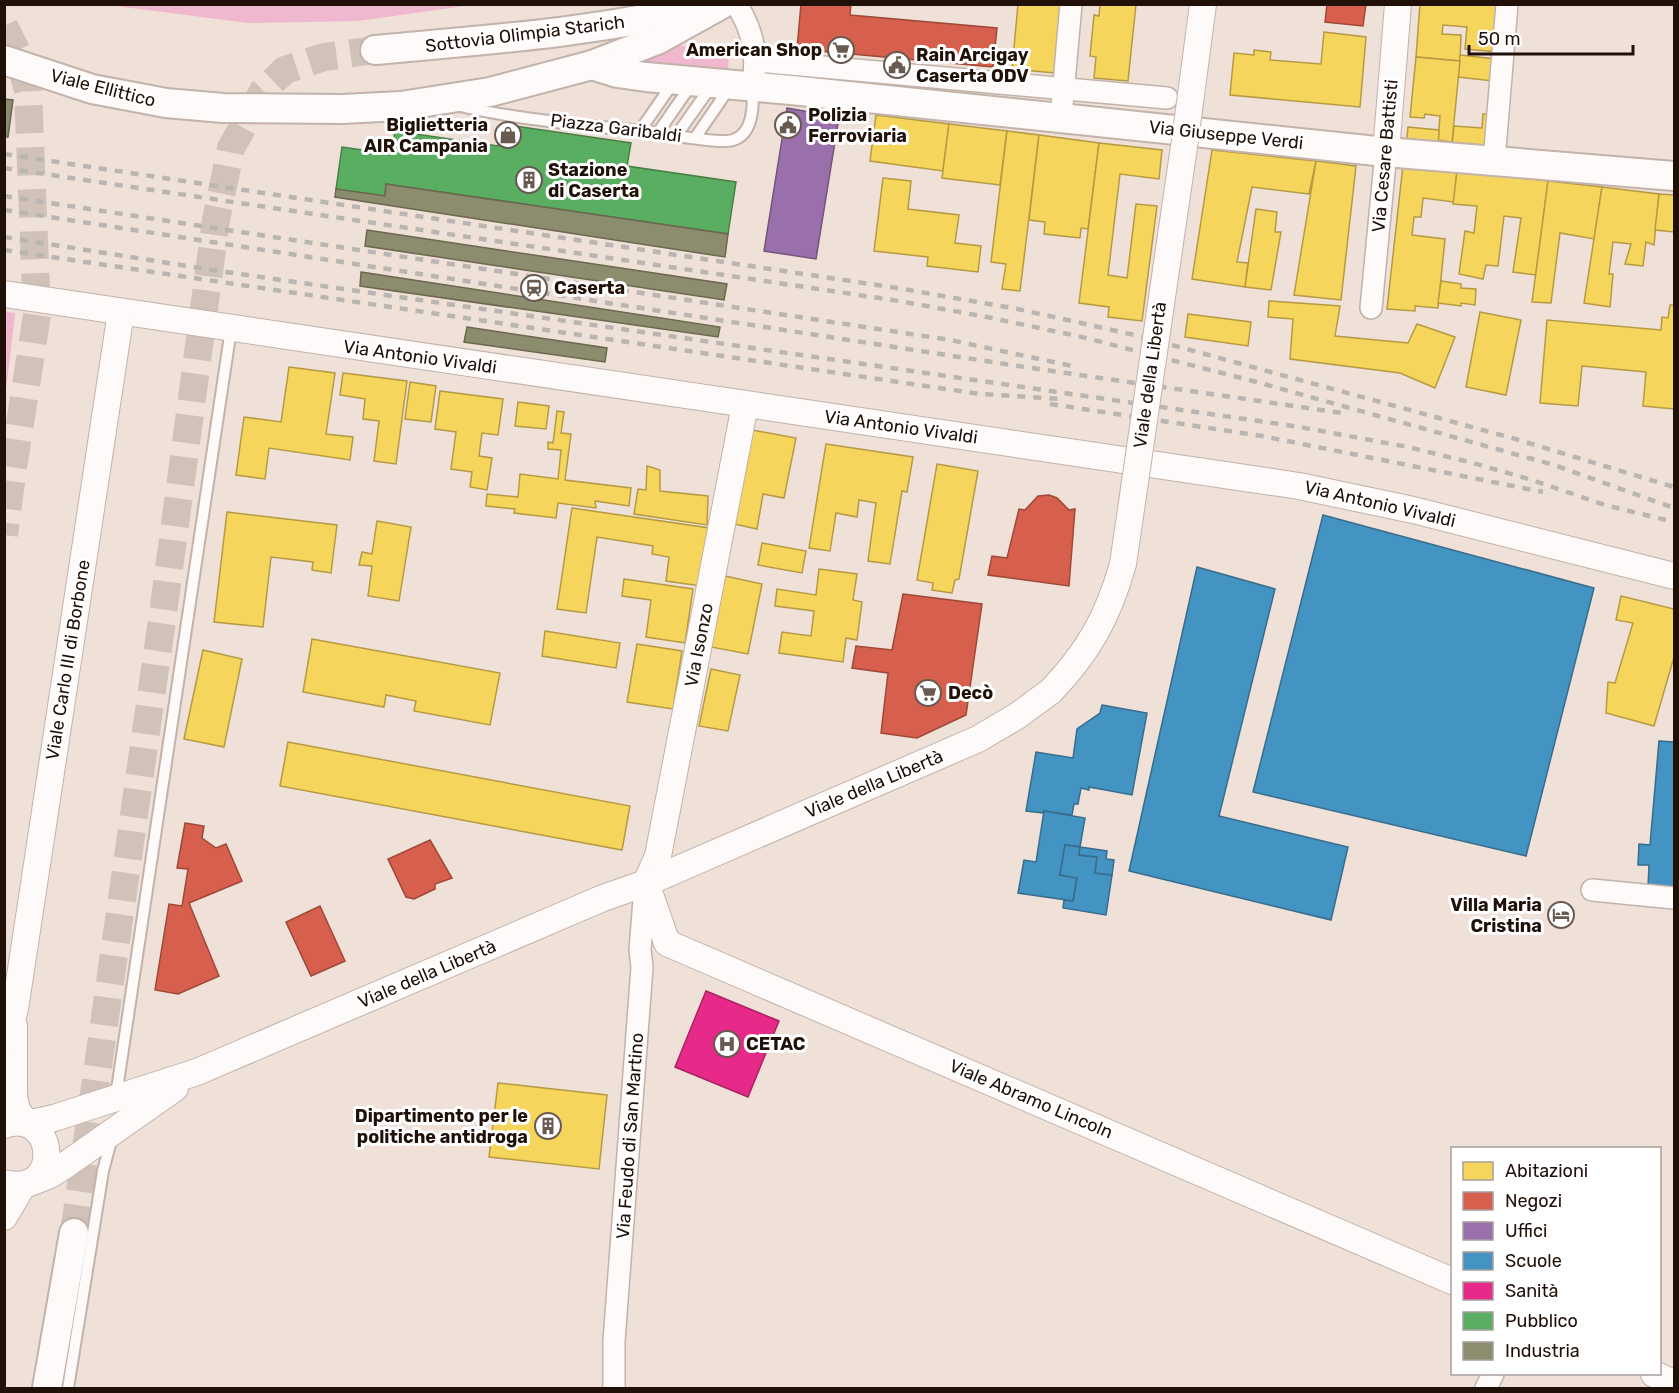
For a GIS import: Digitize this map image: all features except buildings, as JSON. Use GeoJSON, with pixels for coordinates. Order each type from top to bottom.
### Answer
{"type":"FeatureCollection","features":[{"type":"Feature","properties":{"kind":"main road","name":"Sottovia Olimpia Starich"},"geometry":{"type":"LineString","coordinates":[[375,50],[582,29],[656,17],[710,4]]}},
{"type":"Feature","properties":{"kind":"main road","name":"Piazza Garibaldi"},"geometry":{"type":"LineString","coordinates":[[204,107],[342,109],[401,106],[490,92],[592,65],[657,40],[722,4]]}},
{"type":"Feature","properties":{"kind":"main road","name":"Viale Ellittico"},"geometry":{"type":"LineString","coordinates":[[4,60],[102,91],[166,104],[204,107]]}},
{"type":"Feature","properties":{"kind":"main road"},"geometry":{"type":"LineString","coordinates":[[592,65],[625,74],[728,81]]}},
{"type":"Feature","properties":{"kind":"main road","name":"Via Giuseppe Verdi"},"geometry":{"type":"LineString","coordinates":[[728,81],[1386,152],[1674,176]]}},
{"type":"Feature","properties":{"kind":"main road"},"geometry":{"type":"LineString","coordinates":[[47,1389],[74,1233]]}},
{"type":"Feature","properties":{"kind":"street","name":"Piazza Garibaldi"},"geometry":{"type":"LineString","coordinates":[[728,81],[750,31],[735,4]]}},
{"type":"Feature","properties":{"kind":"street"},"geometry":{"type":"LineString","coordinates":[[1061,117],[1071,4]]}},
{"type":"Feature","properties":{"kind":"street","name":"Viale della Libertà"},"geometry":{"type":"LineString","coordinates":[[16,1124],[54,1119],[197,1072],[603,898],[646,883],[978,739],[1017,716],[1051,691],[1072,669],[1099,628],[1114,596],[1123,564],[1203,4]]}},
{"type":"Feature","properties":{"kind":"street","name":"Via Cesare Battisti"},"geometry":{"type":"LineString","coordinates":[[1371,308],[1398,4]]}},
{"type":"Feature","properties":{"kind":"street"},"geometry":{"type":"LineString","coordinates":[[1494,161],[1507,4]]}},
{"type":"Feature","properties":{"kind":"street","name":"Via Giuseppe Verdi"},"geometry":{"type":"LineString","coordinates":[[728,81],[1064,88],[1167,98]]}},
{"type":"Feature","properties":{"kind":"street","name":"Via Antonio Vivaldi"},"geometry":{"type":"LineString","coordinates":[[4,294],[1299,486],[1425,513],[1674,576]]}},
{"type":"Feature","properties":{"kind":"street","name":"Viale Carlo III di Borbone"},"geometry":{"type":"LineString","coordinates":[[4,1046],[121,312]]}},
{"type":"Feature","properties":{"kind":"street","name":"Via Isonzo"},"geometry":{"type":"LineString","coordinates":[[646,883],[658,856],[745,405]]}},
{"type":"Feature","properties":{"kind":"street","name":"Viale Abramo Lincoln"},"geometry":{"type":"LineString","coordinates":[[646,883],[667,943],[1451,1281]]}},
{"type":"Feature","properties":{"kind":"street","name":"Via Feudo di San Martino"},"geometry":{"type":"LineString","coordinates":[[614,1389],[614,1341],[642,967],[640,950],[646,883]]}},
{"type":"Feature","properties":{"kind":"street"},"geometry":{"type":"LineString","coordinates":[[1592,890],[1674,898]]}},
{"type":"Feature","properties":{"kind":"street","name":"Viale Carlo III di Borbone"},"geometry":{"type":"LineString","coordinates":[[4,1217],[19,1184],[39,1176],[45,1168],[48,1157],[43,1137],[36,1129],[16,1124],[10,999]]}},
{"type":"Feature","properties":{"kind":"street"},"geometry":{"type":"LineString","coordinates":[[19,1184],[64,1167],[197,1072]]}},
{"type":"Feature","properties":{"kind":"street"},"geometry":{"type":"LineString","coordinates":[[1486,1389],[1493,1375]]}},
{"type":"Feature","properties":{"kind":"street"},"geometry":{"type":"LineString","coordinates":[[1656,1375],[1674,1383]]}},
{"type":"Feature","properties":{"kind":"lane"},"geometry":{"type":"LineString","coordinates":[[639,132],[728,81]]}},
{"type":"Feature","properties":{"kind":"lane"},"geometry":{"type":"LineString","coordinates":[[657,134],[728,81]]}},
{"type":"Feature","properties":{"kind":"lane"},"geometry":{"type":"LineString","coordinates":[[676,136],[728,81]]}},
{"type":"Feature","properties":{"kind":"lane"},"geometry":{"type":"LineString","coordinates":[[695,138],[728,81]]}},
{"type":"Feature","properties":{"kind":"lane","name":"Piazza Garibaldi"},"geometry":{"type":"LineString","coordinates":[[440,101],[494,114],[732,141],[744,134],[750,122],[753,99],[728,81]]}},
{"type":"Feature","properties":{"kind":"lane"},"geometry":{"type":"LineString","coordinates":[[116,1100],[231,329]]}},
{"type":"Feature","properties":{"kind":"lane"},"geometry":{"type":"LineString","coordinates":[[68,1389],[102,1171],[114,1131]]}},
{"type":"Feature","properties":{"kind":"shaded area"},"geometry":{"type":"Polygon","coordinates":[[[108,5],[472,5],[358,21],[248,23],[108,5]]]}},
{"type":"Feature","properties":{"kind":"shaded area"},"geometry":{"type":"Polygon","coordinates":[[[661,42],[729,54],[728,76],[651,65],[648,57],[661,42]]]}},
{"type":"Feature","properties":{"kind":"shaded area"},"geometry":{"type":"Polygon","coordinates":[[[4,312],[15,313],[5,399],[4,312]]]}},
{"type":"Feature","properties":{"kind":"tunnel"},"geometry":{"type":"LineString","coordinates":[[4,26],[18,54],[28,90],[37,315],[4,535]]}},
{"type":"Feature","properties":{"kind":"tunnel"},"geometry":{"type":"LineString","coordinates":[[74,1233],[164,606],[216,220],[231,148],[263,91],[285,70],[324,57],[375,50]]}},
{"type":"Feature","properties":{"kind":"railway"},"geometry":{"type":"LineString","coordinates":[[4,154],[897,288],[1018,309],[1139,336],[1512,438],[1674,487]]}},
{"type":"Feature","properties":{"kind":"railway"},"geometry":{"type":"LineString","coordinates":[[4,168],[899,301],[987,317],[1082,337],[1253,381],[1554,465],[1674,508]]}},
{"type":"Feature","properties":{"kind":"railway"},"geometry":{"type":"LineString","coordinates":[[4,196],[950,340],[1072,366]]}},
{"type":"Feature","properties":{"kind":"railway"},"geometry":{"type":"LineString","coordinates":[[4,210],[1018,366],[1342,413]]}},
{"type":"Feature","properties":{"kind":"railway"},"geometry":{"type":"LineString","coordinates":[[4,237],[219,271],[1300,427],[1408,447],[1473,463],[1605,505],[1674,522]]}},
{"type":"Feature","properties":{"kind":"railway"},"geometry":{"type":"LineString","coordinates":[[4,250],[980,394],[1060,399]]}},
{"type":"Feature","properties":{"kind":"railway"},"geometry":{"type":"LineString","coordinates":[[1050,404],[1262,436],[1543,492]]}},
{"type":"Feature","properties":{"kind":"place","name":"American Shop"},"geometry":{"type":"Point","coordinates":[841,50]}},
{"type":"Feature","properties":{"kind":"place","name":"Rain Arcigay Caserta ODV"},"geometry":{"type":"Point","coordinates":[897,65]}},
{"type":"Feature","properties":{"kind":"place","name":"Polizia Ferroviaria"},"geometry":{"type":"Point","coordinates":[788,125]}},
{"type":"Feature","properties":{"kind":"place","name":"Biglietteria AIR Campania"},"geometry":{"type":"Point","coordinates":[508,135]}},
{"type":"Feature","properties":{"kind":"place","name":"Stazione di Caserta"},"geometry":{"type":"Point","coordinates":[529,180]}},
{"type":"Feature","properties":{"kind":"place","name":"Caserta"},"geometry":{"type":"Point","coordinates":[534,288]}},
{"type":"Feature","properties":{"kind":"place","name":"Decò"},"geometry":{"type":"Point","coordinates":[928,693]}},
{"type":"Feature","properties":{"kind":"place","name":"Villa Maria Cristina"},"geometry":{"type":"Point","coordinates":[1561,915]}},
{"type":"Feature","properties":{"kind":"place","name":"CETAC"},"geometry":{"type":"Point","coordinates":[727,1044]}},
{"type":"Feature","properties":{"kind":"place","name":"Dipartimento per le politiche antidroga"},"geometry":{"type":"Point","coordinates":[548,1126]}}]}
